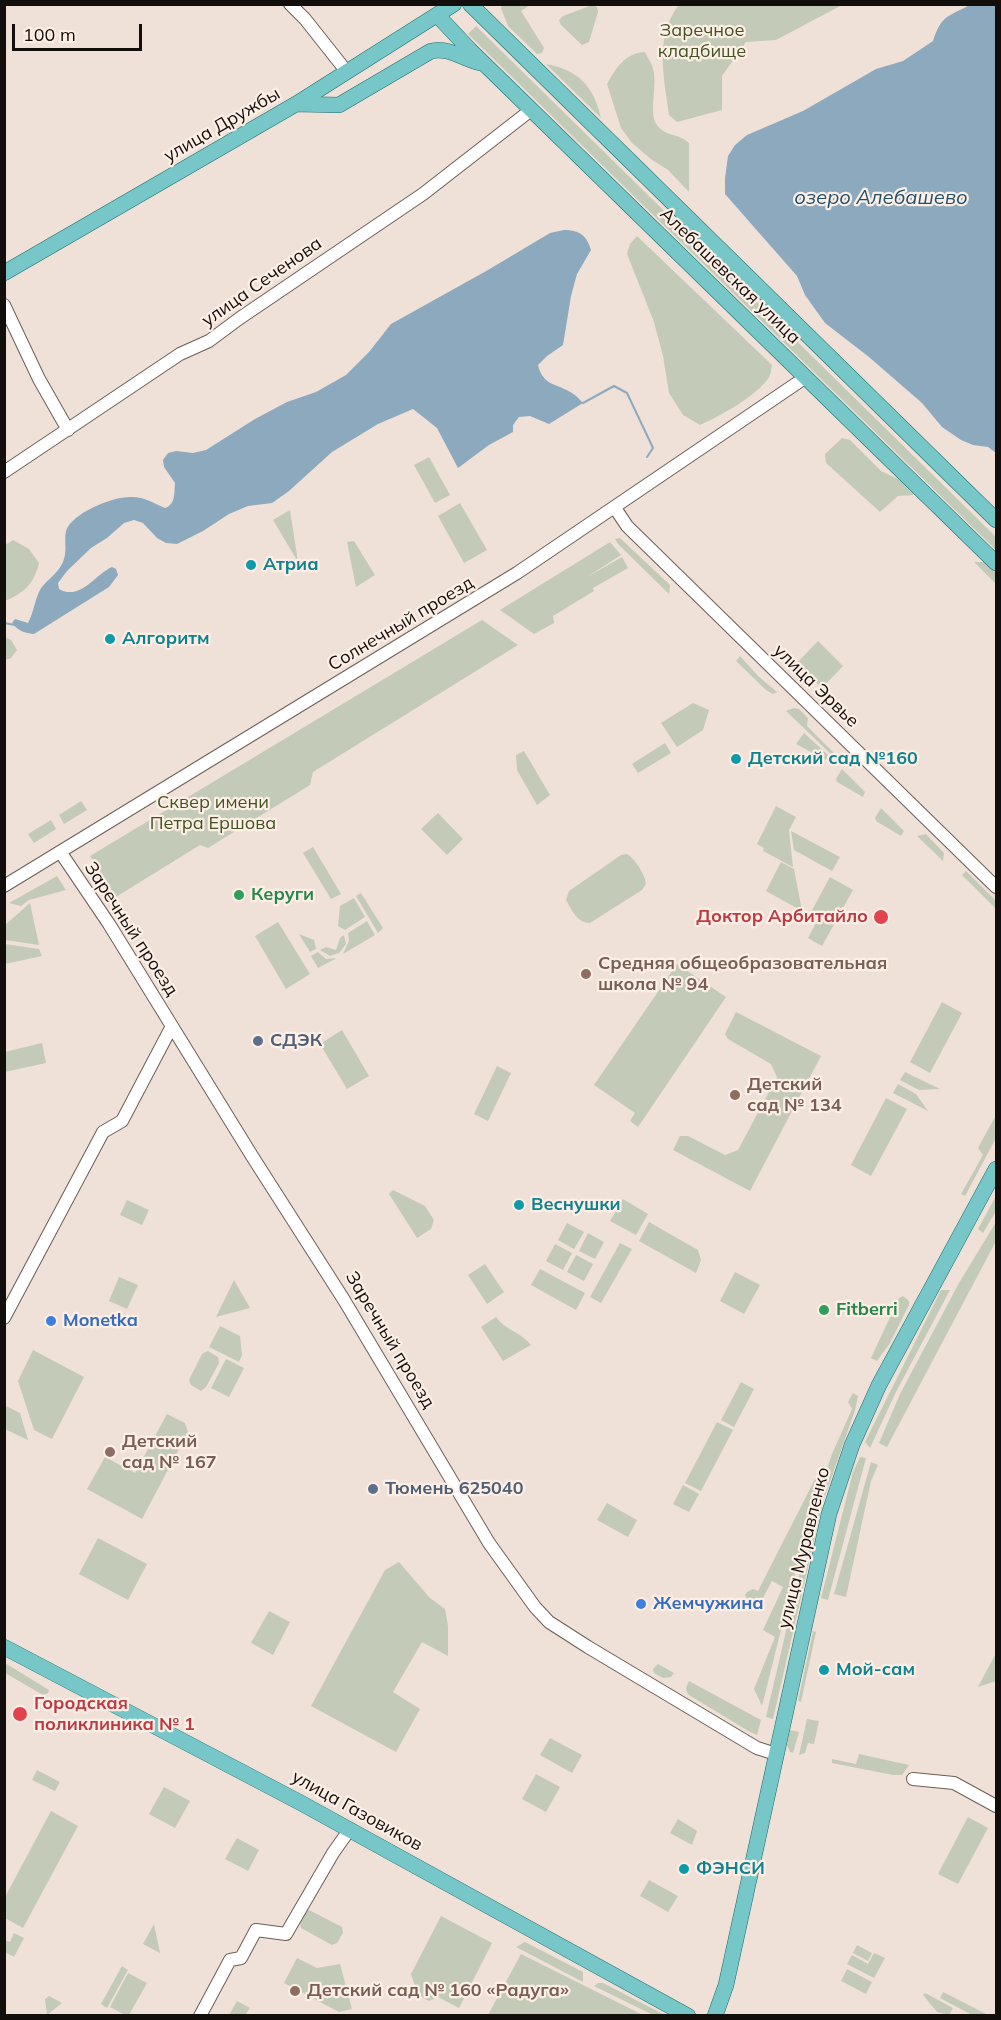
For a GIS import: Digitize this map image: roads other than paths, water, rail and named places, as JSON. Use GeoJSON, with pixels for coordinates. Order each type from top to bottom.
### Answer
{"type":"FeatureCollection","features":[{"type":"Feature","properties":{"kind":"main road","name":"улица Дружбы"},"geometry":{"type":"LineString","coordinates":[[4,273],[296,104],[454,4]]}},
{"type":"Feature","properties":{"kind":"main road","name":"Алебашевская улица"},"geometry":{"type":"LineString","coordinates":[[470,4],[996,520]]}},
{"type":"Feature","properties":{"kind":"main road","name":"Алебашевская улица"},"geometry":{"type":"LineString","coordinates":[[438,16],[484,64],[996,563]]}},
{"type":"Feature","properties":{"kind":"main road"},"geometry":{"type":"LineString","coordinates":[[296,104],[339,105],[431,51],[440,49],[450,51],[469,61],[484,64]]}},
{"type":"Feature","properties":{"kind":"main road","name":"улица Муравленко"},"geometry":{"type":"LineString","coordinates":[[776,1754],[829,1515],[852,1445],[879,1385],[996,1169]]}},
{"type":"Feature","properties":{"kind":"main road","name":"улица Газовиков"},"geometry":{"type":"LineString","coordinates":[[4,1647],[350,1829],[688,2016]]}},
{"type":"Feature","properties":{"kind":"main road"},"geometry":{"type":"LineString","coordinates":[[715,2016],[726,1985],[776,1754]]}},
{"type":"Feature","properties":{"kind":"street"},"geometry":{"type":"LineString","coordinates":[[290,4],[305,19],[346,72]]}},
{"type":"Feature","properties":{"kind":"street","name":"улица Сеченова"},"geometry":{"type":"LineString","coordinates":[[4,472],[180,354],[209,341],[258,305],[423,194],[531,110]]}},
{"type":"Feature","properties":{"kind":"street"},"geometry":{"type":"LineString","coordinates":[[4,305],[39,380],[68,430]]}},
{"type":"Feature","properties":{"kind":"street","name":"Солнечный проезд"},"geometry":{"type":"LineString","coordinates":[[4,886],[507,579],[806,377]]}},
{"type":"Feature","properties":{"kind":"street","name":"улица Эрвье"},"geometry":{"type":"LineString","coordinates":[[615,508],[627,526],[996,887]]}},
{"type":"Feature","properties":{"kind":"street","name":"Заречный проезд"},"geometry":{"type":"LineString","coordinates":[[61,853],[109,924],[344,1300],[489,1543],[535,1607],[549,1622],[653,1687],[757,1748],[776,1754]]}},
{"type":"Feature","properties":{"kind":"street"},"geometry":{"type":"LineString","coordinates":[[4,1318],[103,1132],[122,1120],[172,1026]]}},
{"type":"Feature","properties":{"kind":"street"},"geometry":{"type":"LineString","coordinates":[[913,1779],[954,1783],[996,1806]]}},
{"type":"Feature","properties":{"kind":"street"},"geometry":{"type":"LineString","coordinates":[[200,2016],[230,1960],[241,1958],[256,1930],[286,1934],[333,1853],[350,1829]]}},
{"type":"Feature","properties":{"kind":"water","name":"озеро Алебашево"},"geometry":{"type":"Polygon","coordinates":[[[972,4],[996,5],[996,453],[988,447],[973,445],[961,440],[942,427],[922,403],[825,323],[805,295],[797,276],[725,194],[728,156],[735,145],[747,135],[803,111],[876,69],[903,61],[933,41],[939,26],[947,17],[972,4]]]}},
{"type":"Feature","properties":{"kind":"water"},"geometry":{"type":"Polygon","coordinates":[[[564,230],[582,235],[591,250],[577,274],[563,345],[538,365],[543,377],[573,394],[583,403],[549,424],[530,416],[519,417],[513,425],[513,432],[489,445],[458,468],[437,428],[413,409],[378,424],[332,452],[289,491],[272,503],[248,506],[229,514],[177,544],[166,543],[157,538],[143,523],[134,520],[124,523],[91,548],[58,583],[59,589],[74,592],[87,586],[112,567],[116,569],[118,575],[109,587],[34,634],[22,631],[12,623],[15,619],[28,623],[41,588],[62,563],[66,531],[70,524],[84,512],[103,503],[130,497],[148,500],[165,508],[169,506],[174,498],[175,483],[164,467],[163,460],[168,453],[176,451],[193,453],[206,450],[287,402],[316,392],[346,375],[369,352],[391,324],[550,233],[564,230]]]}},
{"type":"Feature","properties":{"kind":"waterway"},"geometry":{"type":"LineString","coordinates":[[583,403],[614,386],[627,393],[653,448],[647,457]]}},
{"type":"Feature","properties":{"kind":"waterway"},"geometry":{"type":"LineString","coordinates":[[4,623],[15,625]]}},
{"type":"Feature","properties":{"kind":"place","name":"Атриа"},"geometry":{"type":"Point","coordinates":[251,565]}},
{"type":"Feature","properties":{"kind":"place","name":"Алгоритм"},"geometry":{"type":"Point","coordinates":[110,639]}},
{"type":"Feature","properties":{"kind":"place","name":"Детский сад №160"},"geometry":{"type":"Point","coordinates":[736,759]}},
{"type":"Feature","properties":{"kind":"place","name":"Керуги"},"geometry":{"type":"Point","coordinates":[239,895]}},
{"type":"Feature","properties":{"kind":"place","name":"Доктор Арбитайло"},"geometry":{"type":"Point","coordinates":[881,917]}},
{"type":"Feature","properties":{"kind":"place","name":"Средняя общеобразовательная школа № 94"},"geometry":{"type":"Point","coordinates":[586,974]}},
{"type":"Feature","properties":{"kind":"place","name":"СДЭК"},"geometry":{"type":"Point","coordinates":[258,1041]}},
{"type":"Feature","properties":{"kind":"place","name":"Детский сад № 134"},"geometry":{"type":"Point","coordinates":[735,1095]}},
{"type":"Feature","properties":{"kind":"place","name":"Веснушки"},"geometry":{"type":"Point","coordinates":[519,1205]}},
{"type":"Feature","properties":{"kind":"place","name":"Fitberri"},"geometry":{"type":"Point","coordinates":[824,1310]}},
{"type":"Feature","properties":{"kind":"place","name":"Monetka"},"geometry":{"type":"Point","coordinates":[51,1321]}},
{"type":"Feature","properties":{"kind":"place","name":"Детский сад № 167"},"geometry":{"type":"Point","coordinates":[110,1452]}},
{"type":"Feature","properties":{"kind":"place","name":"Тюмень 625040"},"geometry":{"type":"Point","coordinates":[373,1489]}},
{"type":"Feature","properties":{"kind":"place","name":"Жемчужина"},"geometry":{"type":"Point","coordinates":[641,1604]}},
{"type":"Feature","properties":{"kind":"place","name":"Мой-сам"},"geometry":{"type":"Point","coordinates":[824,1670]}},
{"type":"Feature","properties":{"kind":"place","name":"Городская поликлиника № 1"},"geometry":{"type":"Point","coordinates":[20,1714]}},
{"type":"Feature","properties":{"kind":"place","name":"ФЭНСИ"},"geometry":{"type":"Point","coordinates":[684,1869]}},
{"type":"Feature","properties":{"kind":"place","name":"Детский сад № 160 «Радуга»"},"geometry":{"type":"Point","coordinates":[295,1991]}},
{"type":"Feature","properties":{"kind":"park label","name":"Заречное кладбище"},"geometry":{"type":"Point","coordinates":[702,42]}},
{"type":"Feature","properties":{"kind":"park label","name":"Сквер имени Петра Ершова"},"geometry":{"type":"Point","coordinates":[213,813]}}]}
